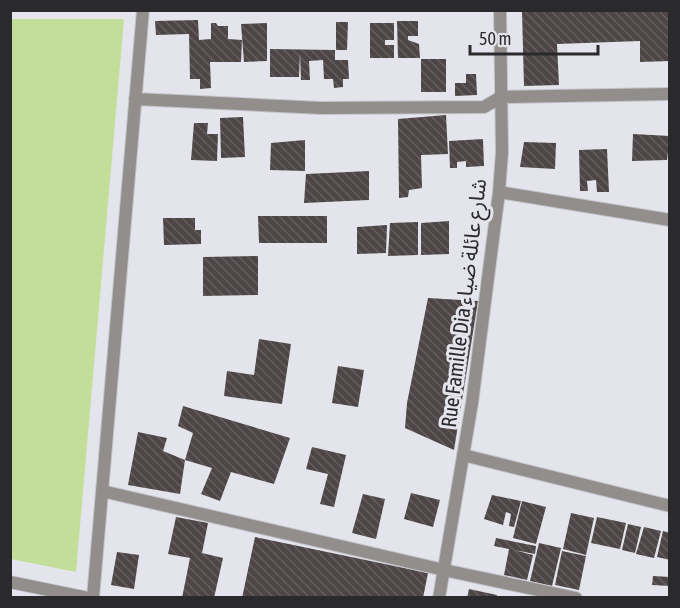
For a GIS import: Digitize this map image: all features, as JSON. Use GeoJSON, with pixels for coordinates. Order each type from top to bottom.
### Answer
{"type":"FeatureCollection","features":[{"type":"Feature","properties":{"kind":"street"},"geometry":{"type":"LineString","coordinates":[[10,582],[91,597],[143,10]]}},
{"type":"Feature","properties":{"kind":"street","name":"Rue Famille Dia شارع عائلة ضياء"},"geometry":{"type":"LineString","coordinates":[[439,597],[472,403],[499,192],[502,152],[500,10]]}},
{"type":"Feature","properties":{"kind":"street"},"geometry":{"type":"LineString","coordinates":[[135,99],[321,108],[484,107],[501,98],[669,94]]}},
{"type":"Feature","properties":{"kind":"street"},"geometry":{"type":"LineString","coordinates":[[499,192],[669,220]]}},
{"type":"Feature","properties":{"kind":"street"},"geometry":{"type":"LineString","coordinates":[[463,455],[669,506]]}},
{"type":"Feature","properties":{"kind":"street"},"geometry":{"type":"LineString","coordinates":[[102,491],[444,570],[576,597]]}},
{"type":"Feature","properties":{"kind":"green space"},"geometry":{"type":"Polygon","coordinates":[[[11,19],[124,19],[76,572],[11,559],[11,19]]]}},
{"type":"Feature","properties":{"kind":"building"},"geometry":{"type":"Polygon","coordinates":[[[670,10],[670,61],[640,62],[640,41],[557,44],[559,85],[524,86],[522,11],[670,10]]]}},
{"type":"Feature","properties":{"kind":"building"},"geometry":{"type":"Polygon","coordinates":[[[198,20],[199,40],[211,39],[211,23],[216,23],[218,26],[228,26],[228,39],[242,40],[241,62],[210,62],[211,88],[200,89],[200,79],[190,79],[189,34],[156,35],[155,21],[198,20]]]}},
{"type":"Feature","properties":{"kind":"building"},"geometry":{"type":"Polygon","coordinates":[[[397,21],[418,21],[418,36],[408,36],[408,40],[419,44],[420,58],[398,58],[397,21]]]}},
{"type":"Feature","properties":{"kind":"building"},"geometry":{"type":"Polygon","coordinates":[[[336,22],[348,22],[347,50],[336,50],[336,22]]]}},
{"type":"Feature","properties":{"kind":"building"},"geometry":{"type":"Polygon","coordinates":[[[267,23],[267,61],[244,62],[241,24],[267,23]]]}},
{"type":"Feature","properties":{"kind":"building"},"geometry":{"type":"Polygon","coordinates":[[[370,23],[394,23],[394,40],[385,40],[385,45],[394,45],[394,58],[370,58],[370,23]]]}},
{"type":"Feature","properties":{"kind":"building"},"geometry":{"type":"Polygon","coordinates":[[[270,49],[335,50],[335,60],[348,60],[349,79],[343,79],[343,87],[334,88],[333,79],[324,79],[323,60],[309,61],[310,80],[301,80],[300,53],[299,77],[270,77],[270,49]]]}},
{"type":"Feature","properties":{"kind":"building"},"geometry":{"type":"Polygon","coordinates":[[[421,59],[446,59],[446,92],[421,92],[421,59]]]}},
{"type":"Feature","properties":{"kind":"building"},"geometry":{"type":"Polygon","coordinates":[[[466,74],[476,74],[477,95],[455,96],[455,83],[466,83],[466,74]]]}},
{"type":"Feature","properties":{"kind":"building"},"geometry":{"type":"Polygon","coordinates":[[[446,115],[448,154],[421,155],[422,188],[409,190],[408,197],[399,198],[398,119],[446,115]]]}},
{"type":"Feature","properties":{"kind":"building"},"geometry":{"type":"Polygon","coordinates":[[[243,117],[245,157],[221,158],[220,118],[243,117]]]}},
{"type":"Feature","properties":{"kind":"building"},"geometry":{"type":"Polygon","coordinates":[[[194,123],[208,123],[207,134],[218,134],[217,161],[191,160],[194,123]]]}},
{"type":"Feature","properties":{"kind":"building"},"geometry":{"type":"Polygon","coordinates":[[[633,134],[670,136],[667,160],[632,161],[633,134]]]}},
{"type":"Feature","properties":{"kind":"building"},"geometry":{"type":"Polygon","coordinates":[[[483,139],[484,166],[466,167],[466,161],[457,162],[457,168],[450,168],[449,141],[483,139]]]}},
{"type":"Feature","properties":{"kind":"building"},"geometry":{"type":"Polygon","coordinates":[[[305,140],[305,171],[270,170],[271,143],[305,140]]]}},
{"type":"Feature","properties":{"kind":"building"},"geometry":{"type":"Polygon","coordinates":[[[524,142],[556,143],[555,169],[520,167],[524,142]]]}},
{"type":"Feature","properties":{"kind":"building"},"geometry":{"type":"Polygon","coordinates":[[[607,149],[609,192],[597,192],[596,180],[587,181],[588,191],[580,191],[579,150],[607,149]]]}},
{"type":"Feature","properties":{"kind":"building"},"geometry":{"type":"Polygon","coordinates":[[[369,171],[369,200],[304,203],[306,174],[369,171]]]}},
{"type":"Feature","properties":{"kind":"building"},"geometry":{"type":"Polygon","coordinates":[[[258,216],[327,216],[327,243],[259,243],[258,216]]]}},
{"type":"Feature","properties":{"kind":"building"},"geometry":{"type":"Polygon","coordinates":[[[163,218],[195,218],[195,230],[201,230],[201,244],[164,245],[163,218]]]}},
{"type":"Feature","properties":{"kind":"building"},"geometry":{"type":"Polygon","coordinates":[[[449,221],[449,254],[421,255],[421,223],[449,221]]]}},
{"type":"Feature","properties":{"kind":"building"},"geometry":{"type":"Polygon","coordinates":[[[418,222],[418,255],[388,256],[390,223],[418,222]]]}},
{"type":"Feature","properties":{"kind":"building"},"geometry":{"type":"Polygon","coordinates":[[[387,225],[386,253],[357,254],[357,227],[387,225]]]}},
{"type":"Feature","properties":{"kind":"building"},"geometry":{"type":"Polygon","coordinates":[[[258,256],[258,295],[203,296],[203,257],[258,256]]]}},
{"type":"Feature","properties":{"kind":"building"},"geometry":{"type":"Polygon","coordinates":[[[428,298],[478,301],[454,450],[405,428],[407,403],[428,298]]]}},
{"type":"Feature","properties":{"kind":"building"},"geometry":{"type":"Polygon","coordinates":[[[259,339],[291,344],[282,404],[224,396],[227,371],[254,375],[259,339]]]}},
{"type":"Feature","properties":{"kind":"building"},"geometry":{"type":"Polygon","coordinates":[[[338,366],[364,370],[358,407],[332,403],[338,366]]]}},
{"type":"Feature","properties":{"kind":"building"},"geometry":{"type":"Polygon","coordinates":[[[183,406],[290,438],[274,484],[231,472],[220,501],[201,494],[212,468],[185,460],[193,433],[178,426],[183,406]]]}},
{"type":"Feature","properties":{"kind":"building"},"geometry":{"type":"Polygon","coordinates":[[[138,432],[167,438],[163,451],[185,460],[180,494],[128,485],[138,432]]]}},
{"type":"Feature","properties":{"kind":"building"},"geometry":{"type":"Polygon","coordinates":[[[312,447],[346,455],[334,507],[320,504],[328,474],[306,469],[312,447]]]}},
{"type":"Feature","properties":{"kind":"building"},"geometry":{"type":"Polygon","coordinates":[[[411,493],[440,500],[433,527],[404,519],[411,493]]]}},
{"type":"Feature","properties":{"kind":"building"},"geometry":{"type":"Polygon","coordinates":[[[363,494],[385,499],[376,539],[352,533],[363,494]]]}},
{"type":"Feature","properties":{"kind":"building"},"geometry":{"type":"Polygon","coordinates":[[[492,495],[521,501],[514,527],[509,526],[511,514],[506,512],[503,525],[484,519],[492,495]]]}},
{"type":"Feature","properties":{"kind":"building"},"geometry":{"type":"Polygon","coordinates":[[[522,501],[546,507],[536,544],[513,538],[522,501]]]}},
{"type":"Feature","properties":{"kind":"building"},"geometry":{"type":"Polygon","coordinates":[[[571,513],[594,518],[586,555],[563,549],[571,513]]]}},
{"type":"Feature","properties":{"kind":"building"},"geometry":{"type":"Polygon","coordinates":[[[176,517],[208,523],[202,553],[223,558],[214,598],[182,598],[190,558],[168,554],[176,517]]]}},
{"type":"Feature","properties":{"kind":"building"},"geometry":{"type":"Polygon","coordinates":[[[597,517],[626,523],[620,549],[591,543],[597,517]]]}},
{"type":"Feature","properties":{"kind":"building"},"geometry":{"type":"Polygon","coordinates":[[[628,524],[641,527],[635,553],[622,550],[628,524]]]}},
{"type":"Feature","properties":{"kind":"building"},"geometry":{"type":"Polygon","coordinates":[[[644,527],[661,531],[654,558],[636,554],[644,527]]]}},
{"type":"Feature","properties":{"kind":"building"},"geometry":{"type":"Polygon","coordinates":[[[663,531],[670,533],[670,560],[657,557],[663,531]]]}},
{"type":"Feature","properties":{"kind":"building"},"geometry":{"type":"Polygon","coordinates":[[[255,537],[428,573],[423,598],[367,596],[366,598],[242,598],[255,537]]]}},
{"type":"Feature","properties":{"kind":"building"},"geometry":{"type":"Polygon","coordinates":[[[496,538],[536,546],[535,554],[514,550],[533,555],[527,580],[504,575],[509,549],[494,546],[496,538]]]}},
{"type":"Feature","properties":{"kind":"building"},"geometry":{"type":"Polygon","coordinates":[[[539,543],[561,548],[552,586],[530,581],[539,543]]]}},
{"type":"Feature","properties":{"kind":"building"},"geometry":{"type":"Polygon","coordinates":[[[562,551],[586,556],[579,590],[555,585],[562,551]]]}},
{"type":"Feature","properties":{"kind":"building"},"geometry":{"type":"Polygon","coordinates":[[[117,552],[139,555],[134,589],[111,585],[117,552]]]}},
{"type":"Feature","properties":{"kind":"building"},"geometry":{"type":"Polygon","coordinates":[[[653,576],[670,577],[670,586],[652,585],[653,576]]]}},
{"type":"Feature","properties":{"kind":"building"},"geometry":{"type":"Polygon","coordinates":[[[469,589],[497,595],[497,598],[467,598],[469,589]]]}}]}
